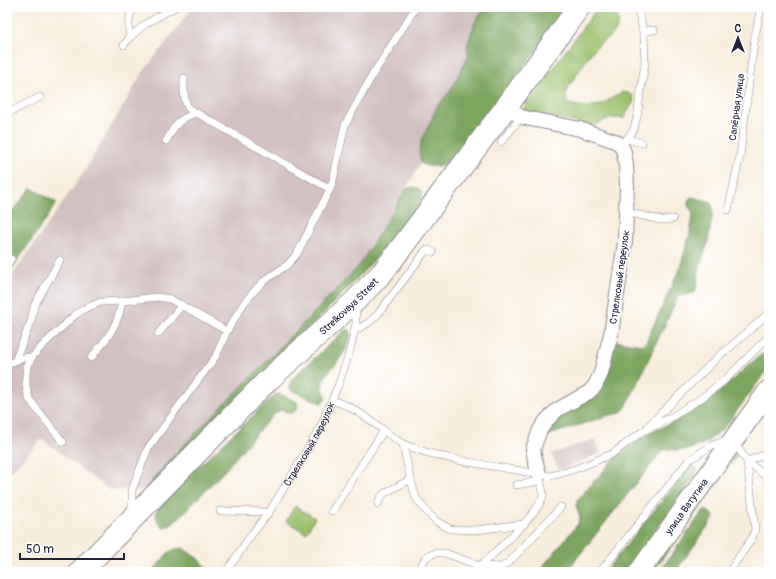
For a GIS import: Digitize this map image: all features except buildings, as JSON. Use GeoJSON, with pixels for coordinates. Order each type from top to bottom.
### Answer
{"type":"FeatureCollection","features":[{"type":"Feature","properties":{"kind":"main road","name":"Strelkovaya Street"},"geometry":{"type":"LineString","coordinates":[[80,572],[135,514],[265,383],[355,301],[383,272],[514,111],[579,7]]}},
{"type":"Feature","properties":{"kind":"street"},"geometry":{"type":"LineString","coordinates":[[514,111],[580,129],[616,141],[624,142]]}},
{"type":"Feature","properties":{"kind":"street","name":"Стрелковый переулок"},"geometry":{"type":"LineString","coordinates":[[539,477],[534,460],[533,449],[540,430],[546,421],[557,410],[589,392],[595,386],[601,373],[611,334],[625,242],[627,186],[624,142]]}},
{"type":"Feature","properties":{"kind":"street","name":"улица Ватутина"},"geometry":{"type":"LineString","coordinates":[[639,572],[769,390]]}},
{"type":"Feature","properties":{"kind":"lane"},"geometry":{"type":"LineString","coordinates":[[130,37],[128,26],[131,12],[134,7]]}},
{"type":"Feature","properties":{"kind":"lane"},"geometry":{"type":"LineString","coordinates":[[124,45],[130,37],[147,23],[175,7]]}},
{"type":"Feature","properties":{"kind":"lane"},"geometry":{"type":"LineString","coordinates":[[135,514],[132,508],[132,490],[148,448],[216,356],[227,331],[244,303],[264,281],[287,265],[297,254],[330,189],[345,125],[373,74],[416,7]]}},
{"type":"Feature","properties":{"kind":"lane"},"geometry":{"type":"LineString","coordinates":[[624,142],[634,129],[645,63],[641,21],[637,7]]}},
{"type":"Feature","properties":{"kind":"lane","name":"Сапёрная улица"},"geometry":{"type":"LineString","coordinates":[[728,210],[740,156],[760,7]]}},
{"type":"Feature","properties":{"kind":"lane"},"geometry":{"type":"LineString","coordinates":[[642,31],[654,30]]}},
{"type":"Feature","properties":{"kind":"lane"},"geometry":{"type":"LineString","coordinates":[[184,78],[185,104],[188,108],[330,189]]}},
{"type":"Feature","properties":{"kind":"lane"},"geometry":{"type":"LineString","coordinates":[[7,112],[40,98]]}},
{"type":"Feature","properties":{"kind":"lane"},"geometry":{"type":"LineString","coordinates":[[501,142],[514,111]]}},
{"type":"Feature","properties":{"kind":"lane"},"geometry":{"type":"LineString","coordinates":[[166,141],[176,124],[182,119],[195,113]]}},
{"type":"Feature","properties":{"kind":"lane"},"geometry":{"type":"LineString","coordinates":[[624,142],[642,143]]}},
{"type":"Feature","properties":{"kind":"lane"},"geometry":{"type":"LineString","coordinates":[[626,212],[661,220],[673,219]]}},
{"type":"Feature","properties":{"kind":"lane"},"geometry":{"type":"LineString","coordinates":[[354,330],[362,328],[374,319],[426,250],[433,252]]}},
{"type":"Feature","properties":{"kind":"lane"},"geometry":{"type":"LineString","coordinates":[[15,361],[31,320],[34,306],[60,260]]}},
{"type":"Feature","properties":{"kind":"lane"},"geometry":{"type":"LineString","coordinates":[[63,442],[30,399],[26,386],[27,367],[32,357],[44,344],[84,309],[101,302],[157,297],[170,299],[227,331]]}},
{"type":"Feature","properties":{"kind":"lane"},"geometry":{"type":"LineString","coordinates":[[91,358],[101,346],[118,318],[122,301]]}},
{"type":"Feature","properties":{"kind":"lane","name":"Стрелковый переулок"},"geometry":{"type":"LineString","coordinates":[[226,572],[269,512],[321,426],[332,401],[350,351],[356,323],[355,301]]}},
{"type":"Feature","properties":{"kind":"lane"},"geometry":{"type":"LineString","coordinates":[[158,334],[182,305]]}},
{"type":"Feature","properties":{"kind":"lane"},"geometry":{"type":"LineString","coordinates":[[516,485],[539,477],[559,474],[578,468],[612,454],[643,430],[722,353],[769,313]]}},
{"type":"Feature","properties":{"kind":"lane"},"geometry":{"type":"LineString","coordinates":[[643,430],[670,418],[703,397],[728,377],[769,336]]}},
{"type":"Feature","properties":{"kind":"lane"},"geometry":{"type":"LineString","coordinates":[[7,365],[26,357],[32,357]]}},
{"type":"Feature","properties":{"kind":"lane"},"geometry":{"type":"LineString","coordinates":[[332,401],[348,406],[403,444],[430,454],[539,477]]}},
{"type":"Feature","properties":{"kind":"lane"},"geometry":{"type":"LineString","coordinates":[[332,511],[384,430]]}},
{"type":"Feature","properties":{"kind":"lane"},"geometry":{"type":"LineString","coordinates":[[600,572],[690,460],[711,446],[723,441],[733,441],[747,461],[769,479]]}},
{"type":"Feature","properties":{"kind":"lane"},"geometry":{"type":"LineString","coordinates":[[403,444],[416,498],[436,521],[450,529],[476,530],[524,524]]}},
{"type":"Feature","properties":{"kind":"lane"},"geometry":{"type":"LineString","coordinates":[[747,461],[769,453]]}},
{"type":"Feature","properties":{"kind":"lane"},"geometry":{"type":"LineString","coordinates":[[729,572],[752,538],[755,529],[747,461]]}},
{"type":"Feature","properties":{"kind":"lane"},"geometry":{"type":"LineString","coordinates":[[478,569],[524,524],[539,506],[543,495],[539,477]]}},
{"type":"Feature","properties":{"kind":"lane"},"geometry":{"type":"LineString","coordinates":[[378,504],[380,498],[385,493],[411,479]]}},
{"type":"Feature","properties":{"kind":"lane"},"geometry":{"type":"LineString","coordinates":[[417,572],[426,558],[435,553],[445,553],[478,569],[501,568],[508,563],[561,507]]}},
{"type":"Feature","properties":{"kind":"lane"},"geometry":{"type":"LineString","coordinates":[[220,511],[269,512]]}},
{"type":"Feature","properties":{"kind":"shaded area"},"geometry":{"type":"Polygon","coordinates":[[[193,7],[545,7],[421,163],[359,266],[175,454],[145,489],[109,490],[42,439],[7,475],[7,283],[84,172],[141,75],[193,7]]]}},
{"type":"Feature","properties":{"kind":"shaded area"},"geometry":{"type":"Polygon","coordinates":[[[595,439],[601,453],[559,470],[551,454],[595,439]]]}},
{"type":"Feature","properties":{"kind":"green space"},"geometry":{"type":"Polygon","coordinates":[[[487,7],[568,7],[458,155],[452,161],[443,165],[425,165],[421,163],[419,151],[422,140],[437,107],[450,91],[469,55],[467,46],[475,22],[487,7]]]}},
{"type":"Feature","properties":{"kind":"green space"},"geometry":{"type":"Polygon","coordinates":[[[598,7],[615,7],[618,18],[618,26],[616,31],[609,38],[598,45],[586,60],[567,89],[566,100],[568,104],[584,107],[601,105],[622,92],[628,93],[633,96],[634,101],[624,118],[610,118],[597,124],[587,125],[523,111],[523,109],[598,7]]]}},
{"type":"Feature","properties":{"kind":"green space"},"geometry":{"type":"Polygon","coordinates":[[[414,187],[419,189],[422,194],[419,205],[415,212],[376,258],[179,461],[152,487],[145,489],[175,454],[359,266],[407,188],[414,187]]]}},
{"type":"Feature","properties":{"kind":"green space"},"geometry":{"type":"Polygon","coordinates":[[[31,188],[57,203],[7,276],[7,219],[31,188]]]}},
{"type":"Feature","properties":{"kind":"green space"},"geometry":{"type":"Polygon","coordinates":[[[691,197],[709,201],[712,205],[713,211],[708,242],[700,267],[696,289],[694,293],[678,297],[626,407],[623,411],[617,414],[552,434],[546,434],[550,423],[561,413],[592,395],[616,341],[641,345],[646,342],[680,268],[689,237],[693,216],[692,211],[688,206],[688,200],[691,197]]]}},
{"type":"Feature","properties":{"kind":"green space"},"geometry":{"type":"Polygon","coordinates":[[[345,330],[350,330],[349,343],[346,350],[323,380],[323,389],[326,397],[325,400],[321,403],[291,390],[289,386],[292,379],[345,330]]]}},
{"type":"Feature","properties":{"kind":"green space"},"geometry":{"type":"Polygon","coordinates":[[[768,353],[769,367],[725,427],[707,442],[688,450],[666,449],[662,451],[566,572],[538,572],[578,524],[580,517],[576,506],[577,500],[616,457],[648,434],[673,422],[709,401],[757,358],[768,353]]]}},
{"type":"Feature","properties":{"kind":"green space"},"geometry":{"type":"Polygon","coordinates":[[[276,394],[282,395],[297,402],[298,406],[296,410],[293,413],[288,413],[281,410],[270,418],[224,471],[179,518],[171,525],[164,527],[161,526],[156,513],[164,499],[276,394]]]}},
{"type":"Feature","properties":{"kind":"green space"},"geometry":{"type":"Polygon","coordinates":[[[738,451],[737,455],[653,572],[642,572],[695,499],[738,451]]]}},
{"type":"Feature","properties":{"kind":"green space"},"geometry":{"type":"Polygon","coordinates":[[[691,467],[697,468],[697,474],[626,572],[605,572],[687,469],[691,467]]]}},
{"type":"Feature","properties":{"kind":"green space"},"geometry":{"type":"Polygon","coordinates":[[[295,506],[315,518],[306,533],[286,521],[295,506]]]}},
{"type":"Feature","properties":{"kind":"green space"},"geometry":{"type":"Polygon","coordinates":[[[706,510],[712,514],[714,518],[675,572],[659,572],[703,511],[706,510]]]}},
{"type":"Feature","properties":{"kind":"green space"},"geometry":{"type":"Polygon","coordinates":[[[183,548],[202,562],[208,572],[152,572],[169,552],[175,549],[183,548]]]}}]}
